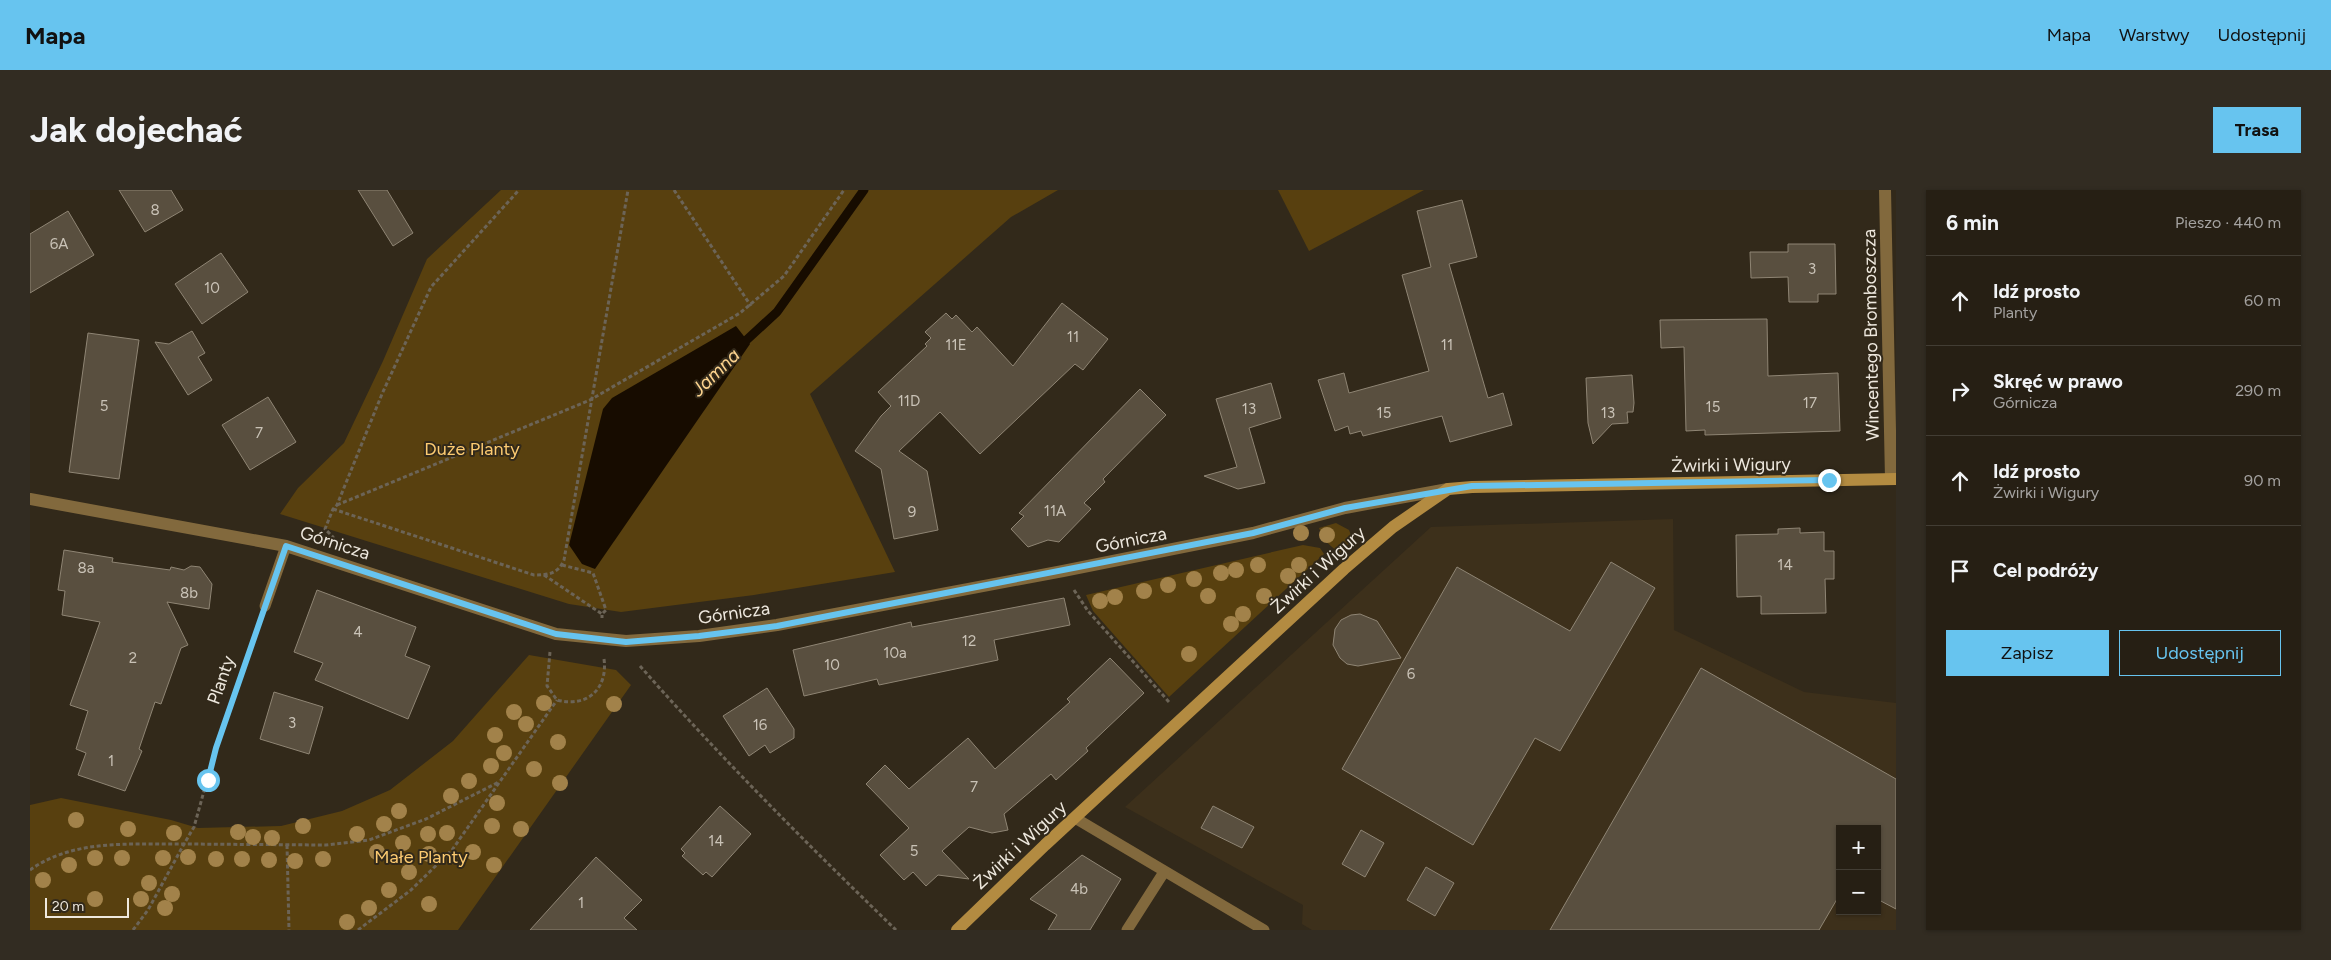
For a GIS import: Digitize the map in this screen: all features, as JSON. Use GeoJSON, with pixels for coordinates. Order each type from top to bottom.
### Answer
{"type":"FeatureCollection","features":[{"type":"Feature","properties":{"kind":"street","name":"Wincentego Bromboszcza"},"geometry":{"type":"LineString","coordinates":[[1885,190],[1894,479]]}},
{"type":"Feature","properties":{"kind":"street","name":"Żwirki i Wigury"},"geometry":{"type":"LineString","coordinates":[[957,930],[1074,818],[1344,570],[1392,527],[1448,489],[1472,486],[1894,479]]}},
{"type":"Feature","properties":{"kind":"street","name":"Górnicza"},"geometry":{"type":"LineString","coordinates":[[30,499],[286,546],[556,634],[626,642],[699,636],[777,626],[1072,570],[1253,533],[1345,508],[1448,489]]}},
{"type":"Feature","properties":{"kind":"lane"},"geometry":{"type":"LineString","coordinates":[[265,606],[286,546]]}},
{"type":"Feature","properties":{"kind":"lane"},"geometry":{"type":"LineString","coordinates":[[1074,818],[1264,930]]}},
{"type":"Feature","properties":{"kind":"lane"},"geometry":{"type":"LineString","coordinates":[[1127,930],[1164,872]]}},
{"type":"Feature","properties":{"kind":"path"},"geometry":{"type":"LineString","coordinates":[[337,505],[382,394],[431,287],[519,190]]}},
{"type":"Feature","properties":{"kind":"path"},"geometry":{"type":"LineString","coordinates":[[333,509],[534,576],[551,575],[562,565],[628,190]]}},
{"type":"Feature","properties":{"kind":"path"},"geometry":{"type":"LineString","coordinates":[[674,190],[751,306]]}},
{"type":"Feature","properties":{"kind":"path"},"geometry":{"type":"LineString","coordinates":[[325,529],[333,509],[337,505],[590,400],[751,306],[784,276],[844,190]]}},
{"type":"Feature","properties":{"kind":"path"},"geometry":{"type":"LineString","coordinates":[[544,575],[602,614],[606,610],[593,573],[562,565]]}},
{"type":"Feature","properties":{"kind":"path"},"geometry":{"type":"LineString","coordinates":[[1072,588],[1088,611],[1169,702]]}},
{"type":"Feature","properties":{"kind":"path","name":"Planty"},"geometry":{"type":"LineString","coordinates":[[133,930],[148,910],[194,826],[216,748],[265,606]]}},
{"type":"Feature","properties":{"kind":"path"},"geometry":{"type":"LineString","coordinates":[[550,652],[547,686],[557,700],[573,702],[583,700],[595,693],[600,686],[606,669],[605,663]]}},
{"type":"Feature","properties":{"kind":"path"},"geometry":{"type":"LineString","coordinates":[[640,666],[676,708],[786,822],[896,930]]}},
{"type":"Feature","properties":{"kind":"path"},"geometry":{"type":"LineString","coordinates":[[358,930],[411,890],[452,850],[557,700]]}},
{"type":"Feature","properties":{"kind":"path"},"geometry":{"type":"LineString","coordinates":[[30,870],[53,856],[78,849],[103,846],[184,844],[326,845],[369,840],[426,819],[499,782]]}},
{"type":"Feature","properties":{"kind":"path"},"geometry":{"type":"LineString","coordinates":[[287,845],[289,930]]}},
{"type":"Feature","properties":{"kind":"shaded area"},"geometry":{"type":"Polygon","coordinates":[[[1673,519],[1674,630],[1804,692],[1896,703],[1896,930],[1312,930],[1302,924],[1303,905],[1125,807],[1431,527],[1673,519]]]}},
{"type":"Feature","properties":{"kind":"green space","name":"Duże Planty"},"geometry":{"type":"Polygon","coordinates":[[[501,190],[1058,190],[1011,217],[810,394],[895,572],[754,595],[621,612],[569,604],[280,514],[298,488],[344,443],[383,361],[427,259],[501,190]]]}},
{"type":"Feature","properties":{"kind":"green space"},"geometry":{"type":"Polygon","coordinates":[[[1278,190],[1424,190],[1309,251],[1278,190]]]}},
{"type":"Feature","properties":{"kind":"green space"},"geometry":{"type":"Polygon","coordinates":[[[1336,523],[1349,530],[1351,537],[1349,543],[1339,553],[1324,540],[1319,528],[1336,523]]]}},
{"type":"Feature","properties":{"kind":"green space"},"geometry":{"type":"Polygon","coordinates":[[[1303,545],[1320,548],[1324,554],[1169,697],[1093,611],[1086,595],[1303,545]]]}},
{"type":"Feature","properties":{"kind":"green space","name":"Małe Planty"},"geometry":{"type":"Polygon","coordinates":[[[529,655],[616,670],[631,685],[458,930],[30,930],[30,805],[61,798],[171,820],[198,828],[281,826],[342,811],[390,790],[453,741],[529,655]]]}},
{"type":"Feature","properties":{"kind":"water"},"geometry":{"type":"Polygon","coordinates":[[[736,326],[750,344],[595,569],[582,564],[569,545],[603,409],[612,398],[736,326]]]}},
{"type":"Feature","properties":{"kind":"building"},"geometry":{"type":"Polygon","coordinates":[[[119,190],[171,190],[183,210],[145,232],[119,190]]]}},
{"type":"Feature","properties":{"kind":"building"},"geometry":{"type":"Polygon","coordinates":[[[358,190],[387,190],[413,233],[393,246],[358,190]]]}},
{"type":"Feature","properties":{"kind":"building"},"geometry":{"type":"Polygon","coordinates":[[[1462,200],[1477,257],[1449,264],[1488,398],[1503,393],[1512,425],[1450,442],[1442,416],[1363,436],[1361,431],[1350,434],[1348,426],[1335,431],[1318,380],[1344,373],[1349,393],[1429,371],[1402,275],[1431,267],[1417,211],[1462,200]]]}},
{"type":"Feature","properties":{"kind":"building"},"geometry":{"type":"Polygon","coordinates":[[[68,211],[94,255],[30,293],[30,234],[68,211]]]}},
{"type":"Feature","properties":{"kind":"building"},"geometry":{"type":"Polygon","coordinates":[[[1788,244],[1835,244],[1836,294],[1818,294],[1818,302],[1789,302],[1788,277],[1751,278],[1750,252],[1788,252],[1788,244]]]}},
{"type":"Feature","properties":{"kind":"building"},"geometry":{"type":"Polygon","coordinates":[[[221,253],[248,292],[202,324],[175,284],[221,253]]]}},
{"type":"Feature","properties":{"kind":"building"},"geometry":{"type":"Polygon","coordinates":[[[1062,303],[1108,339],[1083,370],[1075,364],[980,454],[940,412],[899,451],[927,471],[938,530],[894,539],[881,469],[855,451],[881,416],[891,406],[878,392],[927,346],[925,344],[931,338],[925,332],[946,313],[952,319],[956,315],[972,332],[977,327],[1013,366],[1062,303]]]}},
{"type":"Feature","properties":{"kind":"building"},"geometry":{"type":"Polygon","coordinates":[[[1767,319],[1768,376],[1838,373],[1840,431],[1705,435],[1705,430],[1686,431],[1684,347],[1661,348],[1660,320],[1767,319]]]}},
{"type":"Feature","properties":{"kind":"building"},"geometry":{"type":"Polygon","coordinates":[[[192,331],[205,353],[198,357],[212,380],[188,395],[155,342],[169,344],[192,331]]]}},
{"type":"Feature","properties":{"kind":"building"},"geometry":{"type":"Polygon","coordinates":[[[88,333],[139,340],[119,479],[69,472],[88,333]]]}},
{"type":"Feature","properties":{"kind":"building"},"geometry":{"type":"Polygon","coordinates":[[[1632,375],[1634,403],[1633,412],[1627,412],[1628,423],[1612,424],[1593,444],[1588,423],[1586,378],[1632,375]]]}},
{"type":"Feature","properties":{"kind":"building"},"geometry":{"type":"Polygon","coordinates":[[[1271,383],[1281,418],[1249,428],[1265,483],[1238,489],[1204,476],[1237,467],[1216,399],[1271,383]]]}},
{"type":"Feature","properties":{"kind":"building"},"geometry":{"type":"Polygon","coordinates":[[[1140,389],[1166,415],[1103,479],[1105,482],[1084,503],[1091,509],[1059,542],[1048,540],[1028,547],[1011,529],[1024,516],[1019,513],[1140,389]]]}},
{"type":"Feature","properties":{"kind":"building"},"geometry":{"type":"Polygon","coordinates":[[[268,397],[296,442],[250,470],[222,425],[268,397]]]}},
{"type":"Feature","properties":{"kind":"building"},"geometry":{"type":"Polygon","coordinates":[[[1800,528],[1800,533],[1824,532],[1824,551],[1834,551],[1834,579],[1825,579],[1826,613],[1761,614],[1761,596],[1737,597],[1736,535],[1778,534],[1778,529],[1800,528]]]}},
{"type":"Feature","properties":{"kind":"building"},"geometry":{"type":"Polygon","coordinates":[[[64,550],[113,558],[112,562],[170,570],[171,567],[184,570],[191,566],[200,567],[212,584],[209,609],[167,602],[188,645],[181,648],[161,704],[155,702],[139,749],[142,751],[125,791],[78,775],[86,753],[76,749],[88,711],[70,705],[100,622],[62,615],[65,591],[58,590],[64,550]]]}},
{"type":"Feature","properties":{"kind":"building"},"geometry":{"type":"Polygon","coordinates":[[[1611,562],[1655,588],[1560,751],[1535,738],[1473,845],[1342,769],[1457,567],[1570,631],[1611,562]]]}},
{"type":"Feature","properties":{"kind":"building"},"geometry":{"type":"Polygon","coordinates":[[[317,590],[416,627],[405,656],[430,666],[408,719],[315,680],[323,663],[294,652],[317,590]]]}},
{"type":"Feature","properties":{"kind":"building"},"geometry":{"type":"Polygon","coordinates":[[[1064,598],[1070,625],[994,640],[998,660],[879,685],[877,679],[804,696],[793,650],[911,622],[912,627],[1064,598]]]}},
{"type":"Feature","properties":{"kind":"building"},"geometry":{"type":"Polygon","coordinates":[[[1360,614],[1377,621],[1401,658],[1358,666],[1347,664],[1340,658],[1333,645],[1335,629],[1341,620],[1351,615],[1360,614]]]}},
{"type":"Feature","properties":{"kind":"building"},"geometry":{"type":"Polygon","coordinates":[[[1110,658],[1144,693],[1086,748],[1088,751],[1056,780],[1051,774],[1004,814],[1008,830],[992,833],[969,827],[942,851],[969,879],[938,875],[926,886],[913,872],[904,880],[880,855],[909,828],[866,784],[885,765],[909,789],[968,738],[995,769],[1070,702],[1067,699],[1110,658]]]}},
{"type":"Feature","properties":{"kind":"building"},"geometry":{"type":"Polygon","coordinates":[[[1701,668],[1896,779],[1896,909],[1881,901],[1881,825],[1836,825],[1836,901],[1819,930],[1550,930],[1701,668]]]}},
{"type":"Feature","properties":{"kind":"building"},"geometry":{"type":"Polygon","coordinates":[[[767,688],[794,729],[794,738],[770,753],[765,745],[749,756],[723,716],[767,688]]]}},
{"type":"Feature","properties":{"kind":"building"},"geometry":{"type":"Polygon","coordinates":[[[274,692],[323,707],[309,754],[260,739],[274,692]]]}},
{"type":"Feature","properties":{"kind":"building"},"geometry":{"type":"Polygon","coordinates":[[[720,806],[751,834],[712,877],[706,872],[703,875],[682,856],[685,853],[681,849],[720,806]]]}},
{"type":"Feature","properties":{"kind":"building"},"geometry":{"type":"Polygon","coordinates":[[[1213,806],[1254,827],[1242,848],[1201,828],[1213,806]]]}},
{"type":"Feature","properties":{"kind":"building"},"geometry":{"type":"Polygon","coordinates":[[[1361,830],[1384,843],[1365,877],[1342,864],[1361,830]]]}},
{"type":"Feature","properties":{"kind":"building"},"geometry":{"type":"Polygon","coordinates":[[[1082,855],[1121,879],[1090,930],[1048,930],[1057,915],[1030,899],[1082,855]]]}},
{"type":"Feature","properties":{"kind":"building"},"geometry":{"type":"Polygon","coordinates":[[[596,857],[642,900],[624,918],[637,930],[530,930],[596,857]]]}},
{"type":"Feature","properties":{"kind":"building"},"geometry":{"type":"Polygon","coordinates":[[[1426,867],[1454,883],[1435,916],[1407,900],[1426,867]]]}},
{"type":"Feature","properties":{"kind":"waterway","name":"Jamna"},"geometry":{"type":"LineString","coordinates":[[739,347],[777,312],[864,190]]}},
{"type":"Feature","properties":{"kind":"route"},"geometry":{"type":"LineString","coordinates":[[208,780],[216,748],[286,546],[556,634],[626,642],[699,636],[777,626],[1253,533],[1345,508],[1448,489],[1472,486],[1509,487],[1829,480]]}}]}
